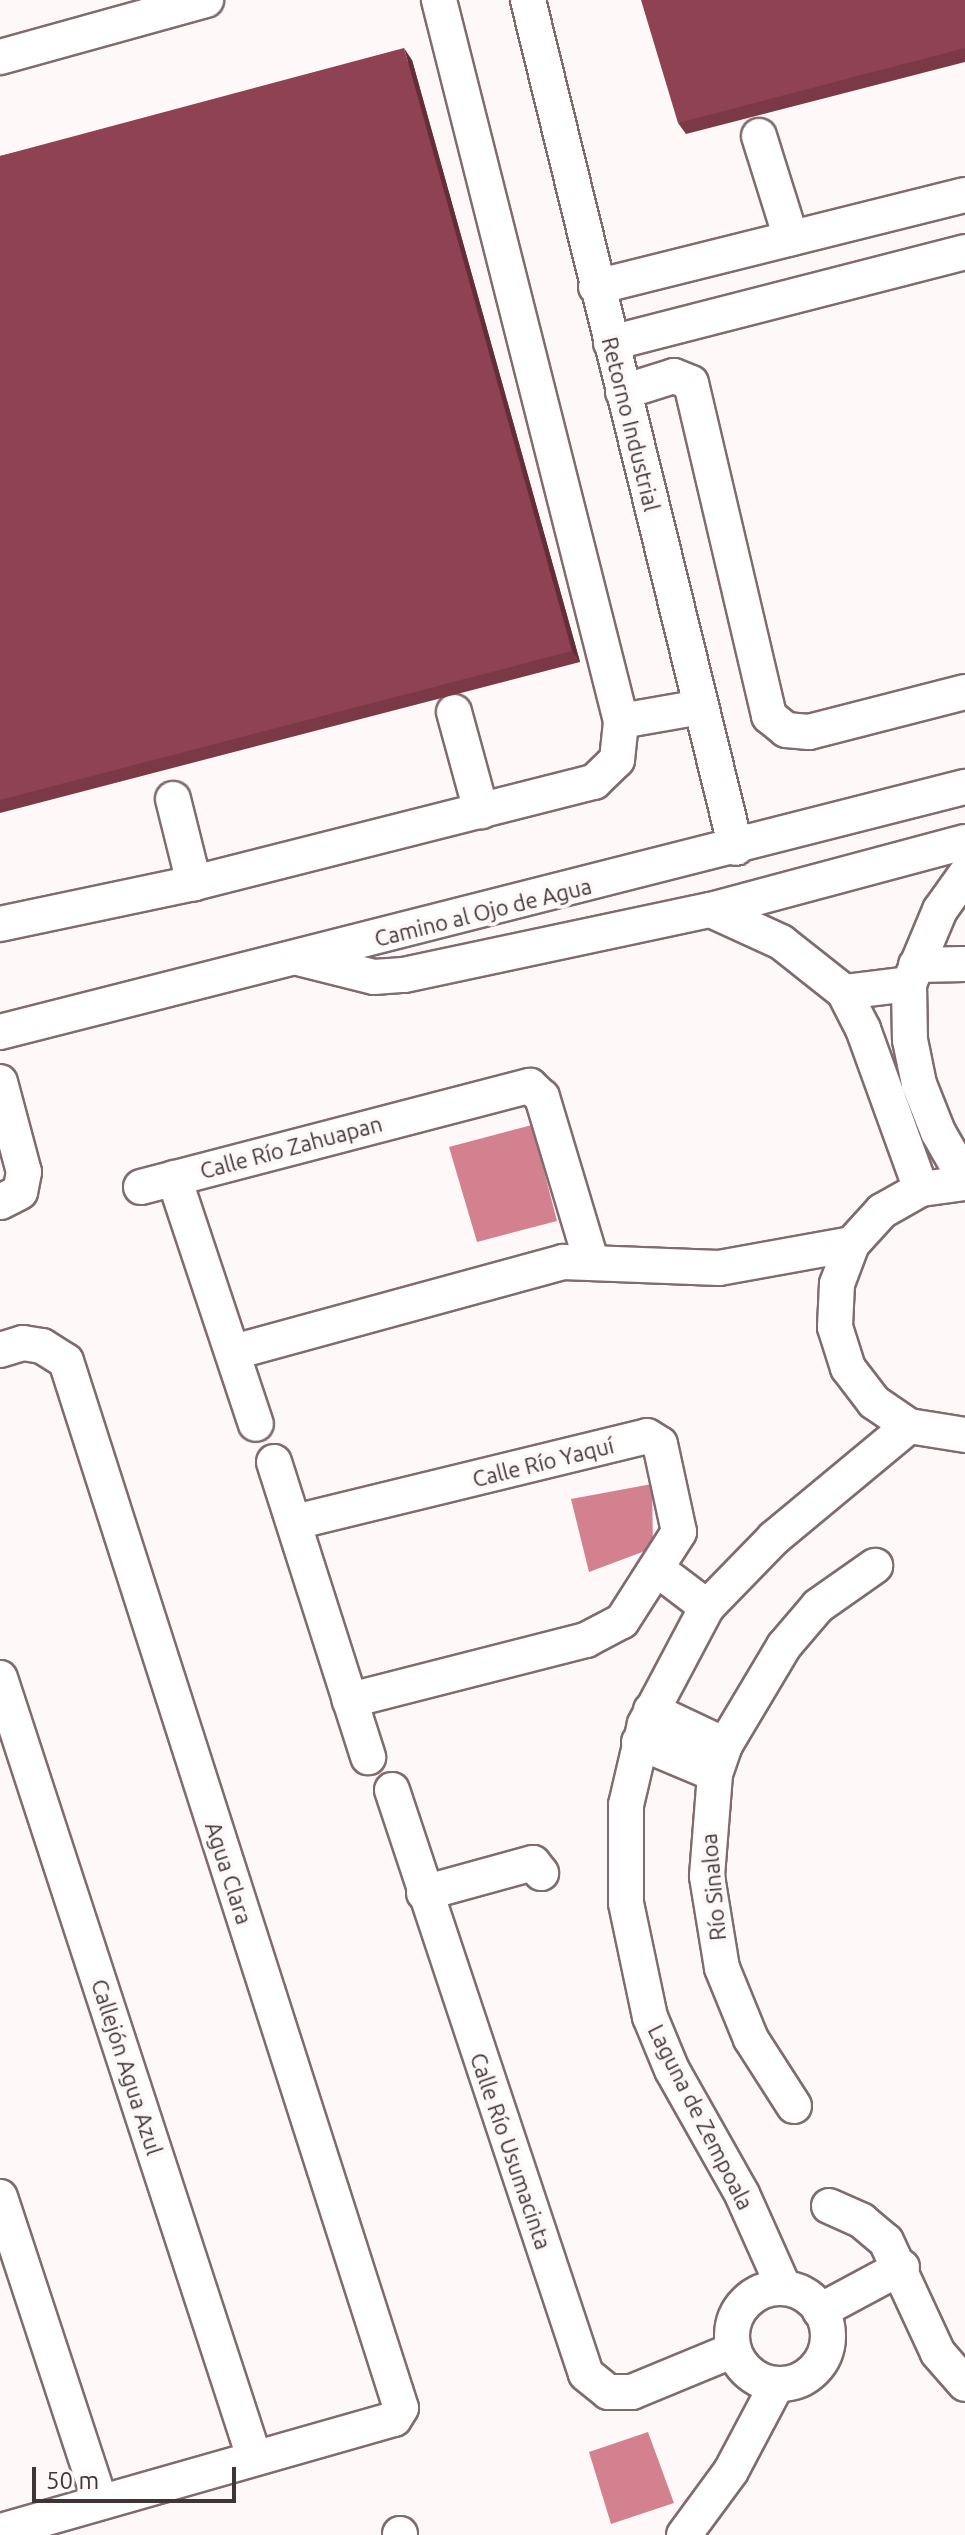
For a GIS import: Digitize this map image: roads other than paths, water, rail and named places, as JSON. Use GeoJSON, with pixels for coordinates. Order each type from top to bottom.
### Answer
{"type":"FeatureCollection","features":[{"type":"Feature","properties":{"kind":"street"},"geometry":{"type":"LineString","coordinates":[[0,57],[206,0]]}},
{"type":"Feature","properties":{"kind":"street"},"geometry":{"type":"LineString","coordinates":[[0,924],[194,883],[594,782],[617,760],[621,721],[439,0]]}},
{"type":"Feature","properties":{"kind":"street","name":"Retorno Industrial"},"geometry":{"type":"LineString","coordinates":[[528,0],[736,848]]}},
{"type":"Feature","properties":{"kind":"street"},"geometry":{"type":"LineString","coordinates":[[759,136],[791,238]]}},
{"type":"Feature","properties":{"kind":"street"},"geometry":{"type":"LineString","coordinates":[[596,287],[965,195]]}},
{"type":"Feature","properties":{"kind":"street"},"geometry":{"type":"LineString","coordinates":[[611,343],[965,252]]}},
{"type":"Feature","properties":{"kind":"street"},"geometry":{"type":"LineString","coordinates":[[623,392],[674,376],[691,383],[769,716],[786,730],[809,732],[965,692]]}},
{"type":"Feature","properties":{"kind":"street"},"geometry":{"type":"LineString","coordinates":[[621,721],[701,707]]}},
{"type":"Feature","properties":{"kind":"street"},"geometry":{"type":"LineString","coordinates":[[454,712],[481,811]]}},
{"type":"Feature","properties":{"kind":"street","name":"Camino al Ojo de Agua"},"geometry":{"type":"LineString","coordinates":[[0,1032],[736,848],[965,787]]}},
{"type":"Feature","properties":{"kind":"street"},"geometry":{"type":"LineString","coordinates":[[173,799],[194,883]]}},
{"type":"Feature","properties":{"kind":"street"},"geometry":{"type":"LineString","coordinates":[[302,958],[374,977],[404,975],[711,910],[965,842]]}},
{"type":"Feature","properties":{"kind":"street"},"geometry":{"type":"LineString","coordinates":[[961,896],[913,974],[910,1040],[919,1084],[938,1132],[965,1181],[921,1189],[882,1211],[852,1244],[837,1284],[835,1327],[848,1368],[874,1402],[909,1426],[965,1435]]}},
{"type":"Feature","properties":{"kind":"street"},"geometry":{"type":"LineString","coordinates":[[711,910],[781,942],[844,992],[863,1029],[921,1189]]}},
{"type":"Feature","properties":{"kind":"street"},"geometry":{"type":"LineString","coordinates":[[844,992],[965,964]]}},
{"type":"Feature","properties":{"kind":"street"},"geometry":{"type":"LineString","coordinates":[[0,1082],[24,1172],[20,1192],[0,1202]]}},
{"type":"Feature","properties":{"kind":"street","name":"Calle Río Zahuapan"},"geometry":{"type":"LineString","coordinates":[[256,1424],[174,1178],[530,1086],[542,1097],[591,1260]]}},
{"type":"Feature","properties":{"kind":"street"},"geometry":{"type":"LineString","coordinates":[[141,1187],[174,1178]]}},
{"type":"Feature","properties":{"kind":"street"},"geometry":{"type":"LineString","coordinates":[[234,1352],[563,1262],[591,1260],[719,1268],[852,1244]]}},
{"type":"Feature","properties":{"kind":"street","name":"Agua Clara"},"geometry":{"type":"LineString","coordinates":[[0,1350],[23,1343],[42,1346],[66,1361],[400,2412],[394,2419],[254,2457]]}},
{"type":"Feature","properties":{"kind":"street","name":"Laguna de Zempoala"},"geometry":{"type":"LineString","coordinates":[[784,2288],[724,2160],[672,2070],[635,1964],[624,1840],[639,1742],[651,1710],[707,1607],[774,1538],[909,1426]]}},
{"type":"Feature","properties":{"kind":"street","name":"Calle Río Yaquí"},"geometry":{"type":"LineString","coordinates":[[295,1522],[651,1437],[660,1444],[679,1532],[622,1621],[606,1633],[350,1700]]}},
{"type":"Feature","properties":{"kind":"street"},"geometry":{"type":"LineString","coordinates":[[274,1462],[368,1757]]}},
{"type":"Feature","properties":{"kind":"street","name":"Río Sinaloa"},"geometry":{"type":"LineString","coordinates":[[794,2106],[751,2039],[722,1968],[707,1876],[720,1760],[784,1646],[818,1606],[875,1566]]}},
{"type":"Feature","properties":{"kind":"street"},"geometry":{"type":"LineString","coordinates":[[657,1569],[707,1607]]}},
{"type":"Feature","properties":{"kind":"street","name":"Callejón Agua Azul"},"geometry":{"type":"LineString","coordinates":[[0,1678],[254,2457]]}},
{"type":"Feature","properties":{"kind":"street"},"geometry":{"type":"LineString","coordinates":[[651,1710],[720,1760]]}},
{"type":"Feature","properties":{"kind":"street"},"geometry":{"type":"LineString","coordinates":[[639,1742],[720,1760]]}},
{"type":"Feature","properties":{"kind":"street"},"geometry":{"type":"LineString","coordinates":[[392,1790],[424,1893],[533,1863],[541,1873]]}},
{"type":"Feature","properties":{"kind":"street","name":"Calle Río Usumacinta"},"geometry":{"type":"LineString","coordinates":[[424,1893],[589,2380],[608,2392],[632,2392],[734,2350]]}},
{"type":"Feature","properties":{"kind":"street"},"geometry":{"type":"LineString","coordinates":[[0,2197],[100,2501]]}},
{"type":"Feature","properties":{"kind":"street"},"geometry":{"type":"LineString","coordinates":[[829,2206],[876,2230],[902,2267],[927,2334],[965,2384]]}},
{"type":"Feature","properties":{"kind":"street"},"geometry":{"type":"LineString","coordinates":[[820,2311],[902,2267]]}},
{"type":"Feature","properties":{"kind":"street"},"geometry":{"type":"LineString","coordinates":[[784,2288],[798,2292],[820,2311],[827,2339],[824,2354],[805,2377],[777,2384],[750,2374],[734,2350],[733,2324],[747,2301],[784,2288]]}},
{"type":"Feature","properties":{"kind":"street"},"geometry":{"type":"LineString","coordinates":[[684,2535],[731,2471],[777,2384]]}},
{"type":"Feature","properties":{"kind":"street"},"geometry":{"type":"LineString","coordinates":[[0,2531],[254,2457]]}}]}
